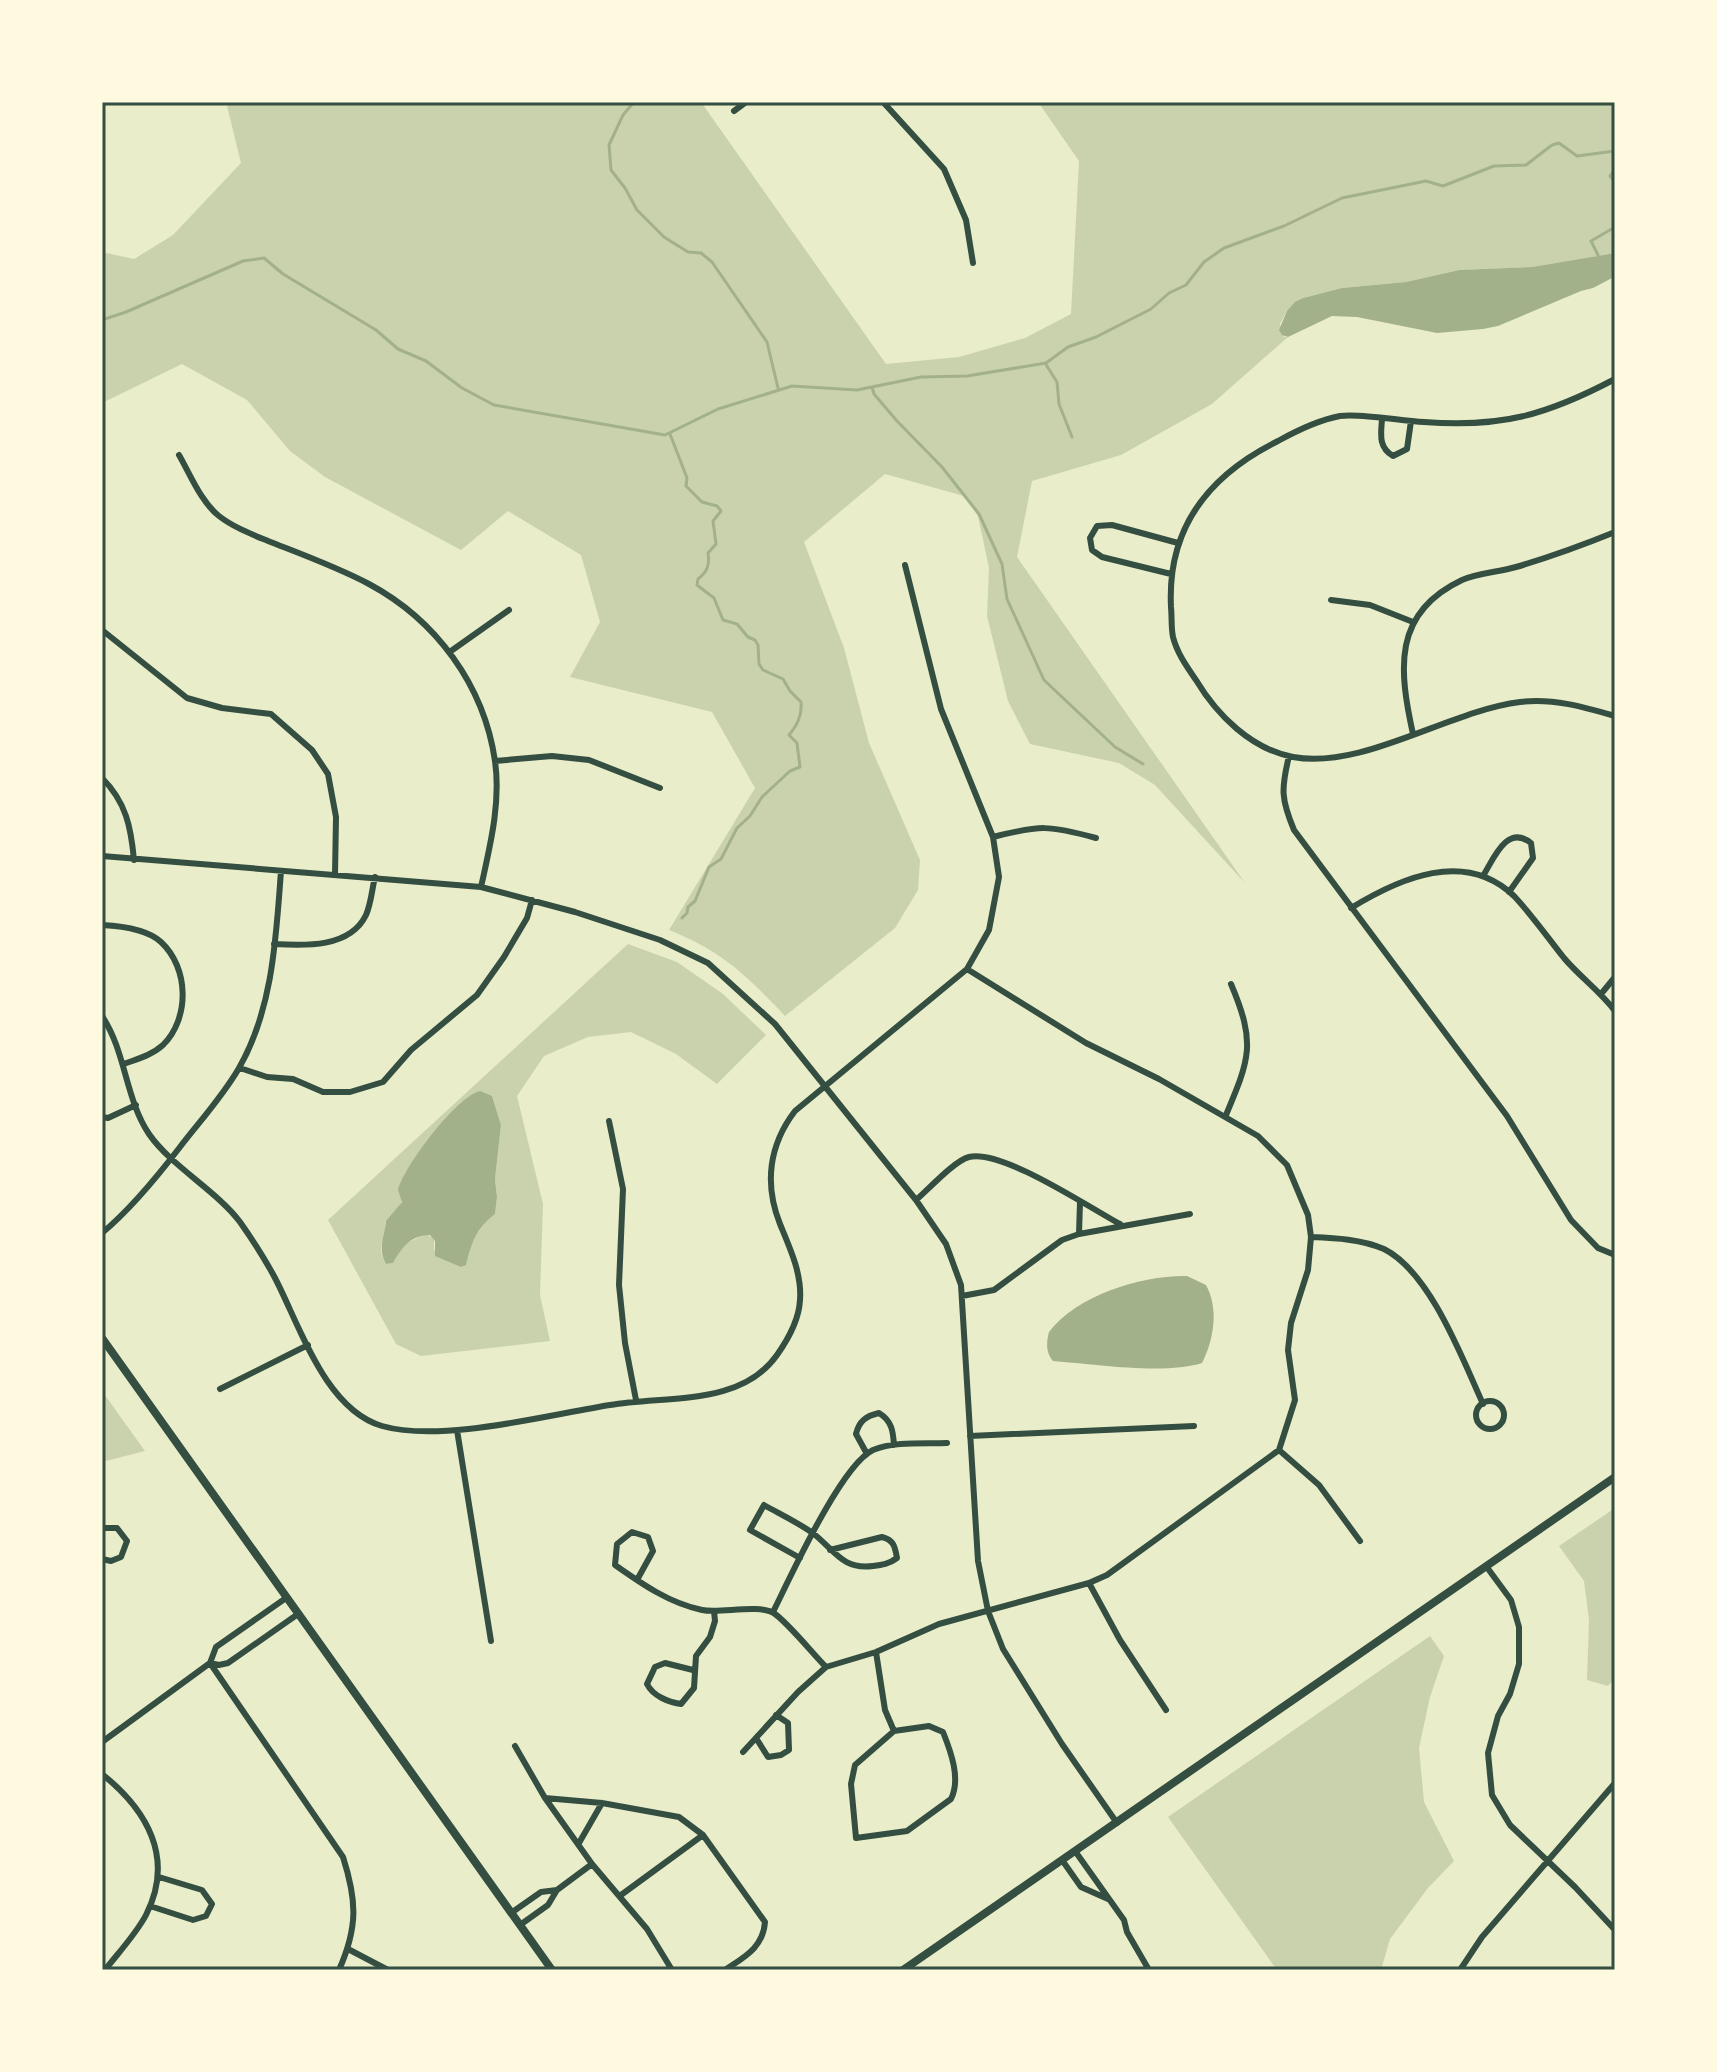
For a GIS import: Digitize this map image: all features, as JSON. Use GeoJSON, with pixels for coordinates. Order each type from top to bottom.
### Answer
{"type":"FeatureCollection","features":[{"type":"Feature","properties":{"kind":"street"},"geometry":{"type":"LineString","coordinates":[[734,111],[746,102]]}},
{"type":"Feature","properties":{"kind":"street"},"geometry":{"type":"LineString","coordinates":[[883,102],[944,169],[966,220],[973,263]]}},
{"type":"Feature","properties":{"kind":"street"},"geometry":{"type":"LineString","coordinates":[[1615,379],[1566,403],[1520,418],[1467,425],[1340,416],[1298,431],[1260,449],[1219,480],[1199,503],[1178,543],[1171,574],[1173,637],[1184,662],[1209,701],[1252,741],[1289,756],[1315,760],[1341,758],[1485,710],[1519,702],[1555,701],[1615,716]]}},
{"type":"Feature","properties":{"kind":"street"},"geometry":{"type":"LineString","coordinates":[[1382,419],[1382,443],[1393,456],[1407,449],[1411,421]]}},
{"type":"Feature","properties":{"kind":"street"},"geometry":{"type":"LineString","coordinates":[[179,455],[217,515],[239,529],[369,584],[404,607],[451,651],[467,675],[486,721],[495,761],[494,826],[481,887]]}},
{"type":"Feature","properties":{"kind":"street"},"geometry":{"type":"LineString","coordinates":[[1171,574],[1102,557],[1092,550],[1090,538],[1097,526],[1112,525],[1178,543]]}},
{"type":"Feature","properties":{"kind":"street"},"geometry":{"type":"LineString","coordinates":[[1413,734],[1403,688],[1405,648],[1413,622],[1435,597],[1463,580],[1515,567],[1615,532]]}},
{"type":"Feature","properties":{"kind":"street"},"geometry":{"type":"LineString","coordinates":[[102,1016],[118,1045],[147,1132],[238,1219],[273,1274],[321,1371],[335,1392],[367,1419],[396,1428],[437,1432],[457,1430],[636,1400],[726,1392],[760,1373],[790,1337],[800,1299],[793,1253],[772,1198],[772,1159],[781,1128],[825,1085],[967,969],[989,930],[999,877],[993,837],[941,709],[905,565]]}},
{"type":"Feature","properties":{"kind":"street"},"geometry":{"type":"LineString","coordinates":[[1331,600],[1370,605],[1413,622]]}},
{"type":"Feature","properties":{"kind":"street"},"geometry":{"type":"LineString","coordinates":[[451,651],[509,610]]}},
{"type":"Feature","properties":{"kind":"street"},"geometry":{"type":"LineString","coordinates":[[102,630],[187,698],[222,708],[271,714],[312,750],[328,774],[331,788],[336,817],[335,875]]}},
{"type":"Feature","properties":{"kind":"street"},"geometry":{"type":"LineString","coordinates":[[495,761],[552,756],[589,760],[660,788]]}},
{"type":"Feature","properties":{"kind":"street"},"geometry":{"type":"LineString","coordinates":[[1289,756],[1283,803],[1294,830],[1507,1116],[1571,1220],[1598,1248],[1615,1255]]}},
{"type":"Feature","properties":{"kind":"street"},"geometry":{"type":"LineString","coordinates":[[102,778],[125,808],[131,827],[134,860]]}},
{"type":"Feature","properties":{"kind":"street"},"geometry":{"type":"LineString","coordinates":[[993,837],[1035,826],[1060,828],[1096,838]]}},
{"type":"Feature","properties":{"kind":"street"},"geometry":{"type":"LineString","coordinates":[[1483,876],[1504,843],[1512,837],[1523,837],[1531,843],[1533,858],[1509,892]]}},
{"type":"Feature","properties":{"kind":"street"},"geometry":{"type":"LineString","coordinates":[[102,856],[481,887],[660,940],[708,963],[755,1003],[825,1085],[916,1200],[946,1244],[961,1285],[978,1561],[988,1611],[1003,1649],[1062,1744],[1117,1823]]}},
{"type":"Feature","properties":{"kind":"street"},"geometry":{"type":"LineString","coordinates":[[102,1233],[172,1158],[240,1068],[268,989],[281,871]]}},
{"type":"Feature","properties":{"kind":"street"},"geometry":{"type":"LineString","coordinates":[[1351,908],[1385,887],[1421,874],[1452,871],[1483,876],[1509,892],[1580,977],[1601,994],[1615,1011]]}},
{"type":"Feature","properties":{"kind":"street"},"geometry":{"type":"LineString","coordinates":[[274,944],[308,946],[351,933],[367,913],[375,877]]}},
{"type":"Feature","properties":{"kind":"street"},"geometry":{"type":"LineString","coordinates":[[240,1068],[267,1077],[293,1079],[323,1092],[350,1092],[383,1082],[411,1050],[457,1015],[477,995],[527,918],[532,900]]}},
{"type":"Feature","properties":{"kind":"street"},"geometry":{"type":"LineString","coordinates":[[102,925],[119,926],[151,935],[162,943],[182,976],[183,994],[178,1023],[162,1046],[151,1054],[124,1064]]}},
{"type":"Feature","properties":{"kind":"street"},"geometry":{"type":"LineString","coordinates":[[743,1752],[798,1692],[826,1667],[876,1652],[939,1624],[1089,1583],[1107,1575],[1279,1450],[1295,1400],[1288,1350],[1291,1323],[1308,1270],[1311,1237],[1308,1215],[1287,1165],[1258,1136],[1226,1115],[1086,1043],[967,969]]}},
{"type":"Feature","properties":{"kind":"street"},"geometry":{"type":"LineString","coordinates":[[1601,994],[1615,977]]}},
{"type":"Feature","properties":{"kind":"street"},"geometry":{"type":"LineString","coordinates":[[1226,1115],[1246,1068],[1248,1041],[1244,1015],[1231,984]]}},
{"type":"Feature","properties":{"kind":"street"},"geometry":{"type":"LineString","coordinates":[[102,1128],[105,1117],[136,1105]]}},
{"type":"Feature","properties":{"kind":"street"},"geometry":{"type":"LineString","coordinates":[[609,1121],[623,1189],[619,1285],[625,1343],[636,1400]]}},
{"type":"Feature","properties":{"kind":"street"},"geometry":{"type":"LineString","coordinates":[[916,1200],[965,1158],[984,1155],[1025,1171],[1122,1225]]}},
{"type":"Feature","properties":{"kind":"street"},"geometry":{"type":"LineString","coordinates":[[1079,1234],[1080,1202]]}},
{"type":"Feature","properties":{"kind":"street"},"geometry":{"type":"LineString","coordinates":[[962,1296],[994,1290],[1062,1240],[1122,1225],[1190,1214]]}},
{"type":"Feature","properties":{"kind":"street"},"geometry":{"type":"LineString","coordinates":[[1311,1237],[1350,1239],[1385,1250],[1408,1267],[1450,1331],[1483,1404]]}},
{"type":"Feature","properties":{"kind":"street"},"geometry":{"type":"LineString","coordinates":[[102,1338],[552,1970]]}},
{"type":"Feature","properties":{"kind":"street"},"geometry":{"type":"LineString","coordinates":[[220,1389],[308,1345]]}},
{"type":"Feature","properties":{"kind":"street"},"geometry":{"type":"LineString","coordinates":[[1496,1403],[1502,1410],[1503,1419],[1498,1426],[1490,1429],[1478,1423],[1477,1410],[1483,1404],[1496,1403]]}},
{"type":"Feature","properties":{"kind":"street"},"geometry":{"type":"LineString","coordinates":[[867,1454],[856,1434],[863,1420],[872,1415],[879,1413],[887,1418],[893,1429],[894,1445]]}},
{"type":"Feature","properties":{"kind":"street"},"geometry":{"type":"LineString","coordinates":[[970,1436],[1194,1426]]}},
{"type":"Feature","properties":{"kind":"street"},"geometry":{"type":"LineString","coordinates":[[457,1430],[491,1641]]}},
{"type":"Feature","properties":{"kind":"street"},"geometry":{"type":"LineString","coordinates":[[773,1612],[845,1479],[867,1454],[894,1445],[947,1443]]}},
{"type":"Feature","properties":{"kind":"street"},"geometry":{"type":"LineString","coordinates":[[1279,1450],[1319,1485],[1360,1541]]}},
{"type":"Feature","properties":{"kind":"street"},"geometry":{"type":"LineString","coordinates":[[903,1970],[1615,1477]]}},
{"type":"Feature","properties":{"kind":"street"},"geometry":{"type":"LineString","coordinates":[[800,1558],[750,1530],[764,1505],[814,1534],[830,1550],[845,1563],[861,1567],[889,1564],[897,1558],[895,1544],[882,1537],[830,1550]]}},
{"type":"Feature","properties":{"kind":"street"},"geometry":{"type":"LineString","coordinates":[[102,1528],[112,1526],[122,1531],[127,1547],[116,1560],[102,1559]]}},
{"type":"Feature","properties":{"kind":"street"},"geometry":{"type":"LineString","coordinates":[[637,1580],[653,1551],[648,1537],[632,1532],[617,1544],[615,1565],[637,1580],[668,1599],[703,1610],[773,1612],[826,1667]]}},
{"type":"Feature","properties":{"kind":"street"},"geometry":{"type":"LineString","coordinates":[[1486,1566],[1511,1600],[1519,1627],[1519,1664],[1510,1694],[1498,1716],[1488,1753],[1492,1795],[1510,1825],[1615,1930]]}},
{"type":"Feature","properties":{"kind":"street"},"geometry":{"type":"LineString","coordinates":[[1089,1583],[1120,1640],[1166,1710]]}},
{"type":"Feature","properties":{"kind":"street"},"geometry":{"type":"LineString","coordinates":[[102,1742],[210,1663],[216,1647],[286,1598]]}},
{"type":"Feature","properties":{"kind":"street"},"geometry":{"type":"LineString","coordinates":[[693,1670],[665,1663],[655,1667],[647,1684],[649,1689],[669,1703],[681,1704],[694,1688],[696,1656],[710,1637],[715,1621],[714,1611]]}},
{"type":"Feature","properties":{"kind":"street"},"geometry":{"type":"LineString","coordinates":[[210,1663],[228,1663],[298,1614]]}},
{"type":"Feature","properties":{"kind":"street"},"geometry":{"type":"LineString","coordinates":[[876,1652],[885,1710],[894,1731]]}},
{"type":"Feature","properties":{"kind":"street"},"geometry":{"type":"LineString","coordinates":[[210,1663],[343,1857],[354,1891],[354,1920],[348,1949],[339,1970]]}},
{"type":"Feature","properties":{"kind":"street"},"geometry":{"type":"LineString","coordinates":[[756,1738],[768,1757],[789,1750],[788,1723],[776,1715]]}},
{"type":"Feature","properties":{"kind":"street"},"geometry":{"type":"LineString","coordinates":[[929,1726],[943,1732],[952,1758],[954,1793],[951,1799],[907,1831],[856,1838],[851,1784],[855,1765],[894,1731],[929,1726]]}},
{"type":"Feature","properties":{"kind":"street"},"geometry":{"type":"LineString","coordinates":[[515,1746],[545,1798],[592,1864],[647,1929],[672,1970]]}},
{"type":"Feature","properties":{"kind":"street"},"geometry":{"type":"LineString","coordinates":[[102,1774],[135,1804],[150,1831],[159,1877],[144,1919],[105,1970]]}},
{"type":"Feature","properties":{"kind":"street"},"geometry":{"type":"LineString","coordinates":[[1460,1970],[1482,1937],[1615,1783]]}},
{"type":"Feature","properties":{"kind":"street"},"geometry":{"type":"LineString","coordinates":[[545,1798],[602,1803],[679,1817],[703,1835],[765,1922],[764,1934],[756,1948],[725,1970]]}},
{"type":"Feature","properties":{"kind":"street"},"geometry":{"type":"LineString","coordinates":[[579,1843],[602,1803]]}},
{"type":"Feature","properties":{"kind":"street"},"geometry":{"type":"LineString","coordinates":[[621,1895],[703,1835]]}},
{"type":"Feature","properties":{"kind":"street"},"geometry":{"type":"LineString","coordinates":[[1075,1851],[1124,1920],[1141,1960],[1149,1970]]}},
{"type":"Feature","properties":{"kind":"street"},"geometry":{"type":"LineString","coordinates":[[1062,1860],[1081,1887],[1108,1899]]}},
{"type":"Feature","properties":{"kind":"street"},"geometry":{"type":"LineString","coordinates":[[520,1925],[548,1905],[557,1890],[592,1864]]}},
{"type":"Feature","properties":{"kind":"street"},"geometry":{"type":"LineString","coordinates":[[150,1906],[193,1920],[206,1916],[212,1904],[202,1890],[159,1877]]}},
{"type":"Feature","properties":{"kind":"street"},"geometry":{"type":"LineString","coordinates":[[511,1913],[541,1892],[557,1890]]}},
{"type":"Feature","properties":{"kind":"street"},"geometry":{"type":"LineString","coordinates":[[348,1949],[388,1970]]}},
{"type":"Feature","properties":{"kind":"street"},"geometry":{"type":"LineString","coordinates":[[102,1956],[111,1963]]}},
{"type":"Feature","properties":{"kind":"street"},"geometry":{"type":"LineString","coordinates":[[917,1960],[924,1970]]}},
{"type":"Feature","properties":{"kind":"shaded area"},"geometry":{"type":"Polygon","coordinates":[[[235,102],[701,102],[886,364],[959,357],[1025,338],[1071,314],[1079,161],[1038,102],[1615,102],[1615,253],[1532,267],[1459,270],[1406,282],[1342,288],[1303,298],[1287,311],[1280,324],[1284,337],[1288,337],[1212,404],[1121,455],[1032,481],[1017,557],[1245,883],[1155,785],[1119,763],[1030,744],[1008,701],[987,616],[989,568],[978,516],[964,496],[885,474],[804,542],[844,648],[869,743],[920,860],[918,890],[895,928],[785,1016],[758,988],[719,956],[669,930],[755,788],[712,712],[570,677],[600,622],[581,555],[508,511],[461,550],[325,477],[290,451],[247,400],[182,364],[102,403],[102,252],[134,259],[173,235],[241,163],[227,106],[235,102]]]}},
{"type":"Feature","properties":{"kind":"shaded area"},"geometry":{"type":"Polygon","coordinates":[[[1615,253],[1615,277],[1498,326],[1437,333],[1357,317],[1332,316],[1288,337],[1279,330],[1287,311],[1295,302],[1342,288],[1406,282],[1459,270],[1532,267],[1615,253]]]}},
{"type":"Feature","properties":{"kind":"shaded area"},"geometry":{"type":"Polygon","coordinates":[[[628,944],[677,962],[723,994],[766,1035],[717,1084],[676,1054],[631,1032],[588,1037],[544,1056],[517,1096],[543,1204],[540,1295],[550,1341],[421,1356],[396,1344],[328,1220],[628,944]],[[466,1099],[428,1139],[400,1205],[385,1223],[381,1252],[386,1264],[393,1263],[403,1245],[425,1234],[434,1238],[434,1250],[468,1257],[477,1233],[495,1214],[501,1125],[493,1099],[466,1099]]]}},
{"type":"Feature","properties":{"kind":"shaded area"},"geometry":{"type":"Polygon","coordinates":[[[480,1091],[492,1096],[501,1125],[495,1214],[475,1237],[466,1265],[461,1267],[435,1256],[435,1241],[430,1235],[412,1240],[393,1263],[386,1264],[382,1248],[386,1221],[402,1202],[398,1190],[402,1179],[446,1118],[458,1105],[480,1091]]]}},
{"type":"Feature","properties":{"kind":"shaded area"},"geometry":{"type":"Polygon","coordinates":[[[1187,1276],[1206,1285],[1213,1304],[1212,1334],[1202,1363],[1149,1368],[1053,1361],[1051,1358],[1047,1348],[1049,1332],[1076,1308],[1131,1284],[1187,1276]]]}},
{"type":"Feature","properties":{"kind":"shaded area"},"geometry":{"type":"Polygon","coordinates":[[[102,1391],[145,1451],[102,1462],[102,1391]]]}},
{"type":"Feature","properties":{"kind":"shaded area"},"geometry":{"type":"Polygon","coordinates":[[[1615,1508],[1615,1678],[1608,1686],[1587,1680],[1589,1620],[1584,1581],[1559,1546],[1615,1508]]]}},
{"type":"Feature","properties":{"kind":"shaded area"},"geometry":{"type":"Polygon","coordinates":[[[1430,1636],[1444,1656],[1430,1697],[1419,1748],[1424,1802],[1454,1861],[1428,1888],[1390,1939],[1381,1970],[1277,1970],[1168,1817],[1430,1636]]]}},
{"type":"Feature","properties":{"kind":"waterway"},"geometry":{"type":"LineString","coordinates":[[634,102],[623,115],[609,145],[611,170],[637,210],[664,237],[688,252],[701,253],[712,262],[767,342],[778,388]]}},
{"type":"Feature","properties":{"kind":"waterway"},"geometry":{"type":"LineString","coordinates":[[102,320],[243,261],[264,258],[283,274],[376,330],[398,349],[426,361],[462,388],[494,405],[665,435],[718,409],[792,386],[857,390],[921,377],[967,376],[1046,363],[1068,347],[1096,337],[1151,309],[1169,293],[1186,285],[1204,262],[1224,248],[1284,226],[1342,198],[1426,181],[1443,186],[1494,166],[1526,165],[1559,143],[1577,156],[1615,151]]}},
{"type":"Feature","properties":{"kind":"waterway"},"geometry":{"type":"LineString","coordinates":[[1615,169],[1610,176],[1615,182]]}},
{"type":"Feature","properties":{"kind":"waterway"},"geometry":{"type":"LineString","coordinates":[[1598,255],[1591,241],[1615,227]]}},
{"type":"Feature","properties":{"kind":"waterway"},"geometry":{"type":"LineString","coordinates":[[1045,363],[1057,382],[1059,404],[1072,437]]}},
{"type":"Feature","properties":{"kind":"waterway"},"geometry":{"type":"LineString","coordinates":[[872,387],[874,394],[942,467],[979,514],[1002,564],[1007,599],[1044,680],[1115,747],[1143,764]]}},
{"type":"Feature","properties":{"kind":"waterway"},"geometry":{"type":"LineString","coordinates":[[670,434],[687,478],[686,486],[702,502],[717,506],[721,511],[713,521],[716,544],[708,553],[707,568],[697,585],[714,598],[723,620],[737,624],[748,637],[755,640],[763,670],[783,679],[801,702],[799,719],[789,735],[797,743],[800,767],[790,771],[762,797],[750,816],[737,828],[721,859],[709,867],[695,901],[682,918]]}}]}
